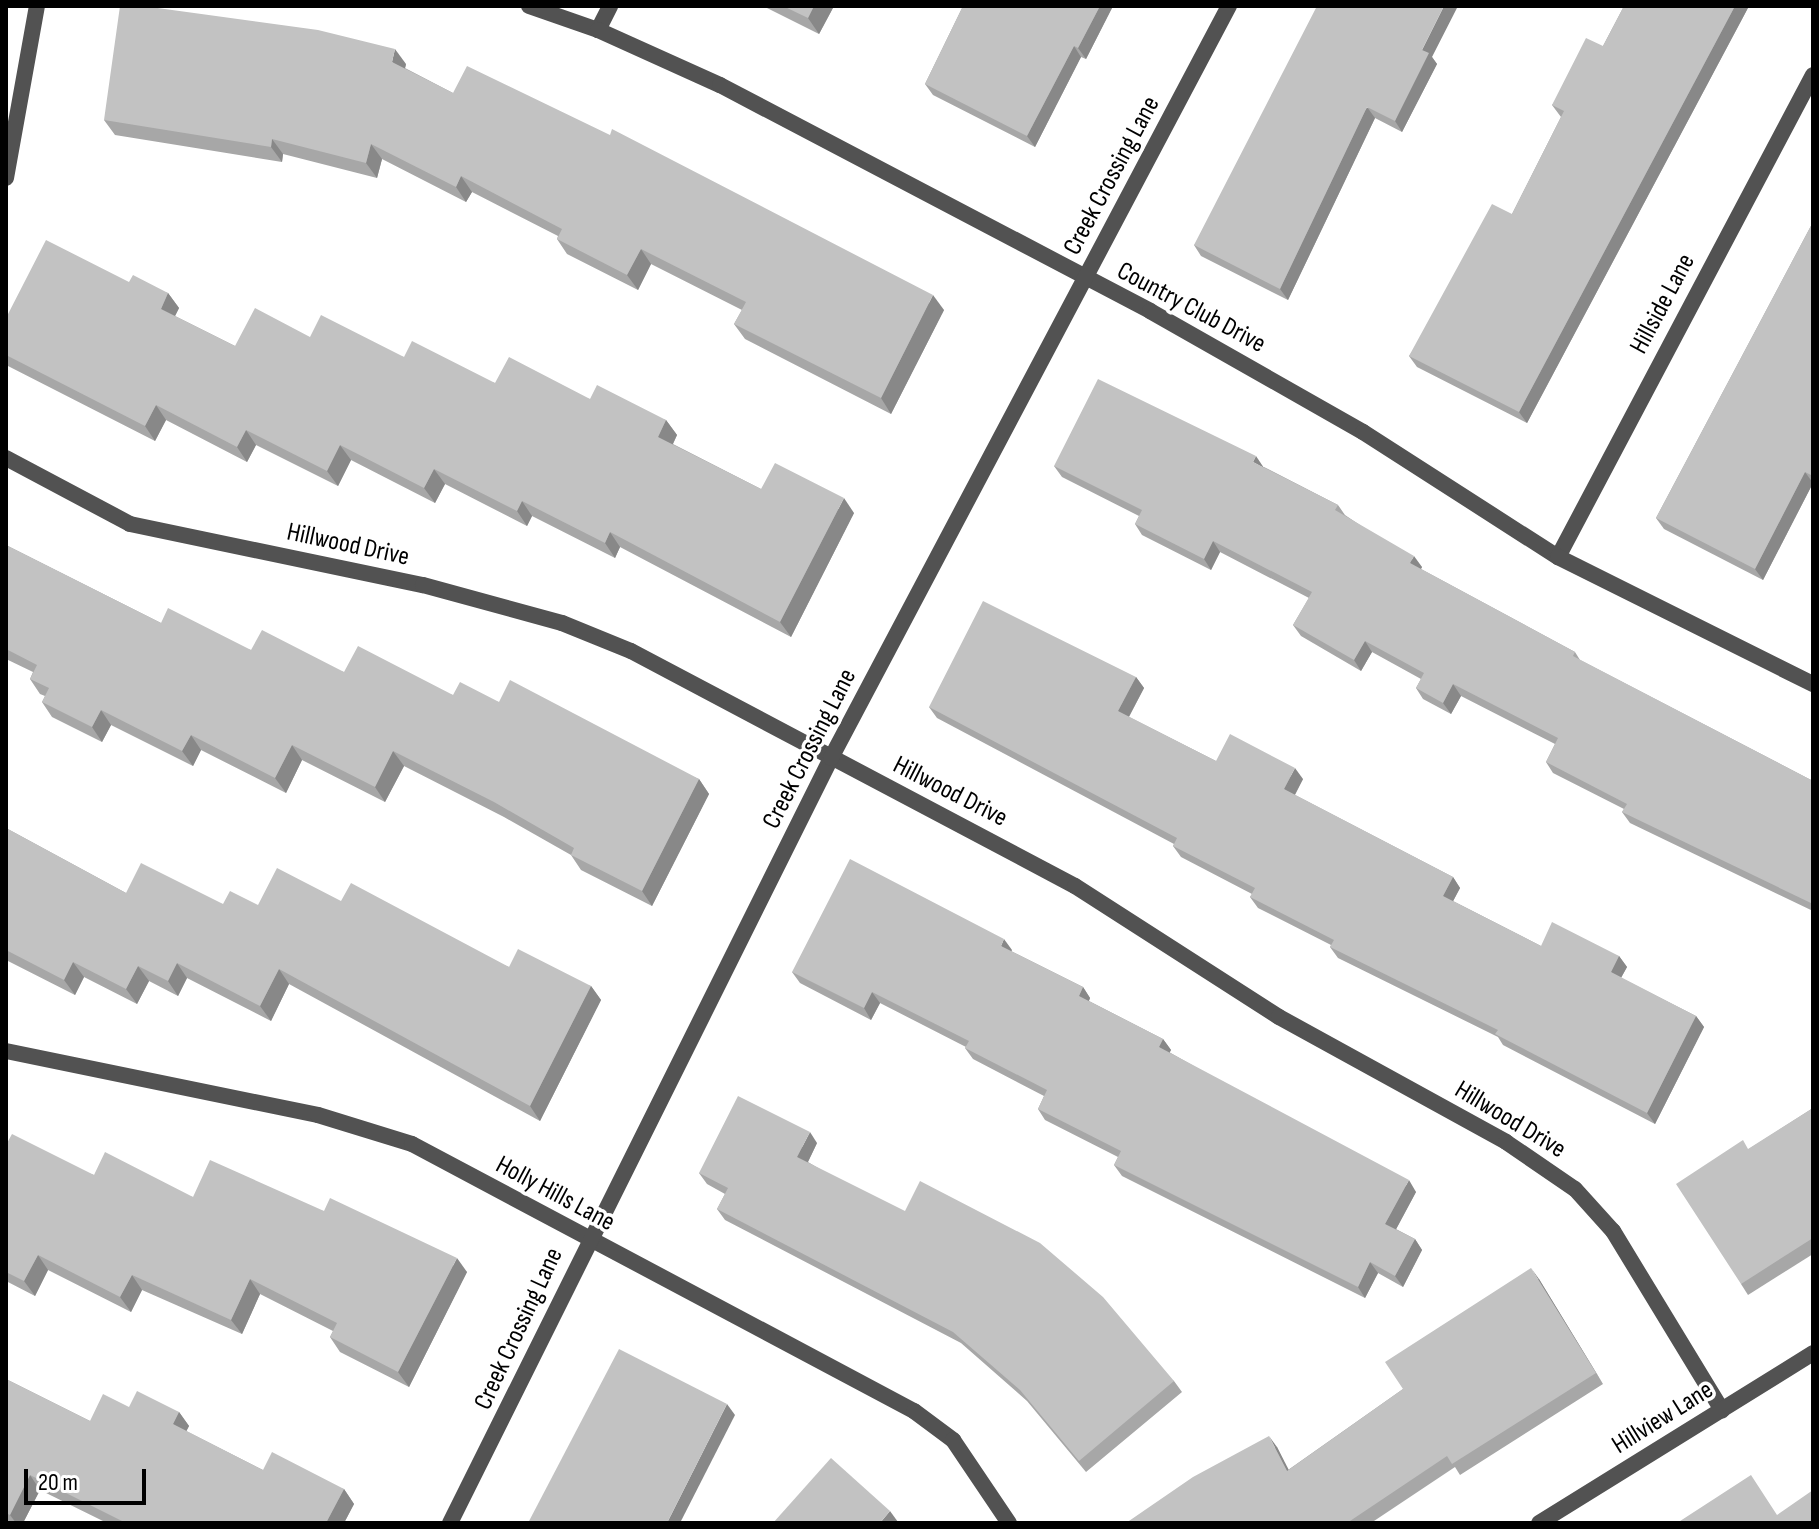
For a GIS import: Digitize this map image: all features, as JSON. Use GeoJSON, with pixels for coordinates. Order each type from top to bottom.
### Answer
{"type":"FeatureCollection","features":[{"type":"Feature","properties":{"kind":"street"},"geometry":{"type":"LineString","coordinates":[[6,178],[37,6]]}},
{"type":"Feature","properties":{"kind":"street","name":"Country Club Drive"},"geometry":{"type":"LineString","coordinates":[[529,6],[598,30],[720,85],[1085,279],[1363,432],[1558,557],[1813,684]]}},
{"type":"Feature","properties":{"kind":"street"},"geometry":{"type":"LineString","coordinates":[[598,30],[610,6]]}},
{"type":"Feature","properties":{"kind":"street","name":"Creek Crossing Lane"},"geometry":{"type":"LineString","coordinates":[[450,1523],[588,1238],[831,758],[1229,6]]}},
{"type":"Feature","properties":{"kind":"street","name":"Hillside Lane"},"geometry":{"type":"LineString","coordinates":[[1558,557],[1813,75]]}},
{"type":"Feature","properties":{"kind":"street","name":"Hillwood Drive"},"geometry":{"type":"LineString","coordinates":[[6,458],[130,524],[423,585],[562,623],[631,651],[1075,886],[1279,1017],[1543,1164],[1575,1189],[1613,1231],[1722,1410]]}},
{"type":"Feature","properties":{"kind":"street","name":"Holly Hills Lane"},"geometry":{"type":"LineString","coordinates":[[6,1051],[318,1115],[412,1144],[914,1411],[953,1440],[1009,1523]]}},
{"type":"Feature","properties":{"kind":"street","name":"Hillview Lane"},"geometry":{"type":"LineString","coordinates":[[1539,1523],[1813,1353]]}},
{"type":"Feature","properties":{"kind":"building"},"geometry":{"type":"Polygon","coordinates":[[[120,6],[143,6],[318,30],[395,49],[392,62],[453,93],[467,66],[610,135],[612,129],[933,295],[881,398],[734,324],[746,302],[641,249],[627,275],[557,239],[562,229],[461,176],[456,187],[371,144],[366,163],[272,139],[271,147],[104,120],[120,6]]]}},
{"type":"Feature","properties":{"kind":"building"},"geometry":{"type":"Polygon","coordinates":[[[783,6],[814,6],[808,18],[783,6]]]}},
{"type":"Feature","properties":{"kind":"building"},"geometry":{"type":"Polygon","coordinates":[[[963,6],[1100,6],[1078,48],[1074,46],[1027,136],[925,84],[963,6]]]}},
{"type":"Feature","properties":{"kind":"building"},"geometry":{"type":"Polygon","coordinates":[[[1317,6],[1444,6],[1422,50],[1429,53],[1395,121],[1367,107],[1280,289],[1194,245],[1317,6]]]}},
{"type":"Feature","properties":{"kind":"building"},"geometry":{"type":"Polygon","coordinates":[[[1624,6],[1735,6],[1519,412],[1409,356],[1492,204],[1512,214],[1564,111],[1552,105],[1586,38],[1603,46],[1624,6]]]}},
{"type":"Feature","properties":{"kind":"building"},"geometry":{"type":"Polygon","coordinates":[[[1813,222],[1813,476],[1805,472],[1755,569],[1656,518],[1813,222]]]}},
{"type":"Feature","properties":{"kind":"building"},"geometry":{"type":"Polygon","coordinates":[[[46,240],[129,282],[133,275],[168,293],[161,309],[235,346],[255,308],[310,337],[321,315],[404,357],[412,341],[495,383],[509,357],[590,399],[597,385],[666,420],[658,437],[761,489],[775,463],[844,498],[780,622],[610,532],[605,543],[522,501],[517,511],[434,469],[424,488],[340,445],[327,471],[246,430],[237,447],[156,405],[145,426],[6,355],[6,318],[46,240]]]}},
{"type":"Feature","properties":{"kind":"building"},"geometry":{"type":"Polygon","coordinates":[[[1098,379],[1256,456],[1253,462],[1338,505],[1335,510],[1414,556],[1410,563],[1575,652],[1573,656],[1813,781],[1813,904],[1622,812],[1627,804],[1546,762],[1558,738],[1453,684],[1443,703],[1416,688],[1424,673],[1365,641],[1354,660],[1293,625],[1312,592],[1213,541],[1204,559],[1135,524],[1142,510],[1054,466],[1098,379]]]}},
{"type":"Feature","properties":{"kind":"building"},"geometry":{"type":"Polygon","coordinates":[[[6,545],[161,623],[168,608],[251,650],[262,630],[344,672],[358,646],[453,695],[460,682],[499,702],[510,680],[699,779],[642,891],[571,855],[574,848],[494,802],[393,751],[375,787],[292,745],[275,778],[191,735],[182,751],[101,710],[92,727],[42,702],[49,688],[30,679],[37,665],[6,649],[6,545]]]}},
{"type":"Feature","properties":{"kind":"building"},"geometry":{"type":"Polygon","coordinates":[[[983,601],[1136,677],[1118,711],[1216,761],[1230,734],[1295,768],[1284,789],[1453,877],[1443,896],[1541,946],[1552,922],[1619,956],[1611,972],[1696,1016],[1647,1113],[1495,1034],[1498,1030],[1330,947],[1334,940],[1250,897],[1255,888],[1173,846],[1177,838],[929,707],[983,601]]]}},
{"type":"Feature","properties":{"kind":"building"},"geometry":{"type":"Polygon","coordinates":[[[6,828],[126,893],[141,863],[223,904],[230,891],[258,905],[277,868],[341,901],[351,883],[509,967],[518,949],[591,986],[530,1106],[279,969],[260,1006],[177,963],[168,981],[138,966],[126,989],[73,962],[64,980],[6,950],[6,828]]]}},
{"type":"Feature","properties":{"kind":"building"},"geometry":{"type":"Polygon","coordinates":[[[850,859],[1004,939],[1001,946],[1083,987],[1079,996],[1163,1039],[1159,1047],[1409,1180],[1385,1224],[1415,1239],[1395,1276],[1370,1262],[1358,1287],[1114,1165],[1121,1151],[1038,1109],[1047,1090],[965,1048],[969,1041],[872,992],[864,1008],[792,972],[850,859]]]}},
{"type":"Feature","properties":{"kind":"building"},"geometry":{"type":"Polygon","coordinates":[[[738,1096],[810,1132],[797,1157],[905,1211],[920,1181],[1040,1243],[1103,1297],[1174,1381],[1079,1461],[1020,1390],[953,1332],[717,1209],[728,1188],[699,1173],[738,1096]]]}},
{"type":"Feature","properties":{"kind":"building"},"geometry":{"type":"Polygon","coordinates":[[[1813,1108],[1813,1238],[1741,1284],[1676,1184],[1743,1140],[1748,1149],[1813,1108]]]}},
{"type":"Feature","properties":{"kind":"building"},"geometry":{"type":"Polygon","coordinates":[[[12,1134],[94,1175],[105,1152],[193,1197],[210,1160],[324,1211],[330,1198],[457,1258],[398,1372],[330,1337],[337,1323],[250,1279],[231,1320],[132,1275],[120,1297],[38,1255],[24,1281],[6,1272],[6,1145],[12,1134]]]}},
{"type":"Feature","properties":{"kind":"building"},"geometry":{"type":"Polygon","coordinates":[[[1531,1268],[1596,1373],[1452,1464],[1447,1456],[1347,1523],[1126,1523],[1193,1477],[1269,1436],[1287,1471],[1403,1389],[1385,1362],[1531,1268]]]}},
{"type":"Feature","properties":{"kind":"building"},"geometry":{"type":"Polygon","coordinates":[[[619,1349],[727,1404],[667,1523],[528,1523],[619,1349]]]}},
{"type":"Feature","properties":{"kind":"building"},"geometry":{"type":"Polygon","coordinates":[[[6,1379],[90,1421],[103,1394],[129,1407],[137,1391],[179,1412],[173,1424],[263,1470],[272,1452],[344,1489],[326,1523],[126,1523],[30,1475],[10,1515],[6,1513],[6,1379]]]}},
{"type":"Feature","properties":{"kind":"building"},"geometry":{"type":"Polygon","coordinates":[[[831,1458],[890,1511],[880,1523],[773,1523],[831,1458]]]}},
{"type":"Feature","properties":{"kind":"building"},"geometry":{"type":"Polygon","coordinates":[[[1751,1475],[1777,1515],[1813,1490],[1813,1523],[1677,1523],[1751,1475]]]}}]}
